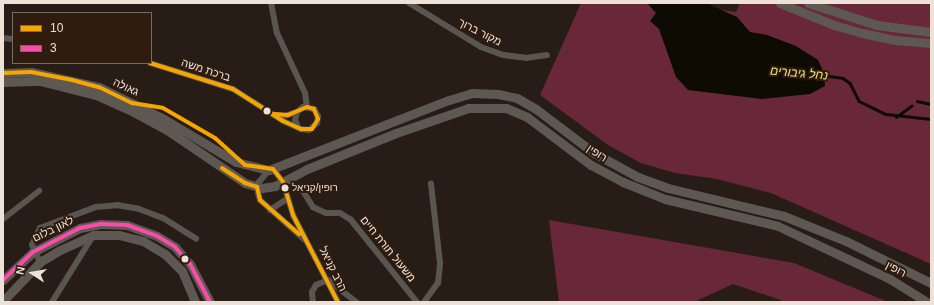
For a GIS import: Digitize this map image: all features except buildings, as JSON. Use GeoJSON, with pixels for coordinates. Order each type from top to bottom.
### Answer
{"type":"FeatureCollection","features":[{"type":"Feature","properties":{"kind":"street"},"geometry":{"type":"LineString","coordinates":[[271,3],[278,33],[305,93],[307,107]]}},
{"type":"Feature","properties":{"kind":"street","name":"מקור ברוך"},"geometry":{"type":"LineString","coordinates":[[410,3],[488,49],[503,55],[526,58],[547,55]]}},
{"type":"Feature","properties":{"kind":"street"},"geometry":{"type":"LineString","coordinates":[[780,3],[834,25],[862,34],[895,40],[931,43]]}},
{"type":"Feature","properties":{"kind":"street"},"geometry":{"type":"LineString","coordinates":[[808,3],[877,25],[931,32]]}},
{"type":"Feature","properties":{"kind":"street","name":"ברכת משה"},"geometry":{"type":"LineString","coordinates":[[152,64],[232,89],[298,127]]}},
{"type":"Feature","properties":{"kind":"street","name":"גאולה"},"geometry":{"type":"LineString","coordinates":[[3,73],[31,72],[99,87],[164,119],[236,162],[271,169]]}},
{"type":"Feature","properties":{"kind":"street","name":"גאולה"},"geometry":{"type":"LineString","coordinates":[[3,82],[33,81],[71,88],[123,107],[167,130],[245,183],[257,187]]}},
{"type":"Feature","properties":{"kind":"street","name":"רופין"},"geometry":{"type":"LineString","coordinates":[[271,169],[295,162],[472,93],[498,94],[517,98],[536,109],[594,153],[638,177],[668,188],[784,216],[846,241],[921,276],[931,283]]}},
{"type":"Feature","properties":{"kind":"street"},"geometry":{"type":"LineString","coordinates":[[274,114],[284,116],[307,107]]}},
{"type":"Feature","properties":{"kind":"street"},"geometry":{"type":"LineString","coordinates":[[296,112],[295,120],[298,127],[309,130],[317,123],[316,112],[307,107]]}},
{"type":"Feature","properties":{"kind":"street","name":"רופין"},"geometry":{"type":"LineString","coordinates":[[257,187],[268,187],[283,182],[300,173],[396,133],[468,108],[506,108],[527,117],[591,165],[623,182],[665,199],[778,226],[890,279],[927,302]]}},
{"type":"Feature","properties":{"kind":"street"},"geometry":{"type":"LineString","coordinates":[[257,187],[262,176],[271,169]]}},
{"type":"Feature","properties":{"kind":"street","name":"הרב קניאל"},"geometry":{"type":"LineString","coordinates":[[271,169],[283,182],[293,215],[310,244],[338,302]]}},
{"type":"Feature","properties":{"kind":"street"},"geometry":{"type":"LineString","coordinates":[[424,302],[438,283],[440,264],[431,184]]}},
{"type":"Feature","properties":{"kind":"street","name":"הרב קניאל"},"geometry":{"type":"LineString","coordinates":[[257,187],[260,200],[310,244]]}},
{"type":"Feature","properties":{"kind":"street"},"geometry":{"type":"LineString","coordinates":[[3,219],[39,191]]}},
{"type":"Feature","properties":{"kind":"street","name":"משעול תורת חיים"},"geometry":{"type":"LineString","coordinates":[[302,191],[313,207],[326,213],[340,212],[351,220],[417,302]]}},
{"type":"Feature","properties":{"kind":"street"},"geometry":{"type":"LineString","coordinates":[[270,210],[287,199]]}},
{"type":"Feature","properties":{"kind":"street"},"geometry":{"type":"LineString","coordinates":[[40,262],[33,252],[33,240],[40,228],[96,207],[117,204],[163,218],[196,239]]}},
{"type":"Feature","properties":{"kind":"street","name":"לאון בלום"},"geometry":{"type":"LineString","coordinates":[[3,280],[33,252],[80,228],[101,224],[127,226],[157,236],[175,247],[190,264],[210,302]]}},
{"type":"Feature","properties":{"kind":"street"},"geometry":{"type":"LineString","coordinates":[[52,302],[94,235]]}},
{"type":"Feature","properties":{"kind":"street","name":"לאון בלום"},"geometry":{"type":"LineString","coordinates":[[3,301],[40,262],[60,250],[94,235],[119,235],[143,241],[165,254],[182,271],[190,285],[195,302]]}},
{"type":"Feature","properties":{"kind":"street"},"geometry":{"type":"LineString","coordinates":[[921,276],[931,286]]}},
{"type":"Feature","properties":{"kind":"street"},"geometry":{"type":"LineString","coordinates":[[313,302],[312,292],[316,285],[328,280],[356,302]]}},
{"type":"Feature","properties":{"kind":"shaded area"},"geometry":{"type":"Polygon","coordinates":[[[581,3],[675,3],[736,12],[740,3],[931,3],[931,264],[771,193],[717,179],[675,173],[641,163],[608,145],[540,95],[581,3]]]}},
{"type":"Feature","properties":{"kind":"shaded area"},"geometry":{"type":"Polygon","coordinates":[[[549,220],[794,263],[888,302],[786,302],[733,284],[694,302],[559,302],[549,220]]]}},
{"type":"Feature","properties":{"kind":"water"},"geometry":{"type":"Polygon","coordinates":[[[647,3],[706,3],[737,17],[750,32],[767,35],[796,46],[818,60],[824,73],[825,86],[810,94],[762,99],[688,90],[676,77],[659,29],[650,21],[656,13],[647,3]]]}},
{"type":"Feature","properties":{"kind":"waterway","name":"נחל גיבורים"},"geometry":{"type":"LineString","coordinates":[[822,75],[843,78],[850,83],[859,101],[886,114],[931,119]]}},
{"type":"Feature","properties":{"kind":"waterway"},"geometry":{"type":"LineString","coordinates":[[917,101],[931,104]]}},
{"type":"Feature","properties":{"kind":"waterway"},"geometry":{"type":"LineString","coordinates":[[896,117],[911,106]]}},
{"type":"Feature","properties":{"kind":"transit line","name":"10"},"geometry":{"type":"LineString","coordinates":[[152,64],[233,89],[283,121],[301,129],[312,129],[318,119],[314,109],[307,107],[288,115],[274,114]]}},
{"type":"Feature","properties":{"kind":"transit line","name":"10"},"geometry":{"type":"LineString","coordinates":[[3,73],[31,72],[72,80],[99,87],[132,103],[163,108],[215,138],[245,165],[273,169],[283,182],[293,215],[338,302]]}},
{"type":"Feature","properties":{"kind":"transit line","name":"10"},"geometry":{"type":"LineString","coordinates":[[222,168],[245,183],[257,187],[260,200],[299,234]]}},
{"type":"Feature","properties":{"kind":"transit line","name":"3"},"geometry":{"type":"LineString","coordinates":[[3,280],[33,252],[80,228],[101,224],[127,225],[157,236],[175,247],[190,264],[210,302]]}},
{"type":"Feature","properties":{"kind":"place","name":"רופין/קניאל"},"geometry":{"type":"Point","coordinates":[285,188]}}]}
